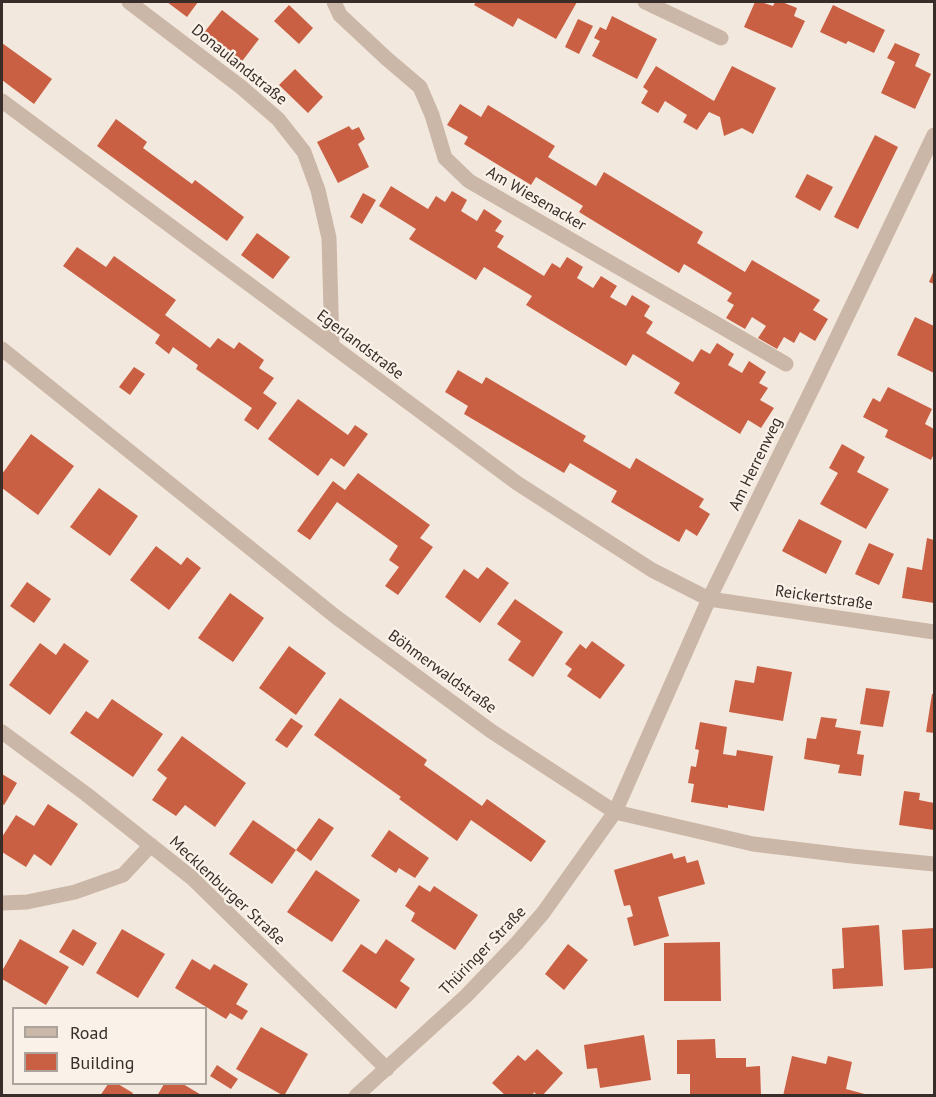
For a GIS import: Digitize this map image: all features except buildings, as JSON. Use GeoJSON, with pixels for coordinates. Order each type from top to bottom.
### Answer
{"type":"FeatureCollection","features":[{"type":"Feature","properties":{"kind":"street","name":"Donaulandstraße"},"geometry":{"type":"LineString","coordinates":[[129,2],[241,87],[278,119],[304,152],[318,190],[329,238],[332,346]]}},
{"type":"Feature","properties":{"kind":"street","name":"Am Wiesenacker"},"geometry":{"type":"LineString","coordinates":[[334,2],[340,15],[420,87],[432,115],[445,158],[469,181],[786,364]]}},
{"type":"Feature","properties":{"kind":"street"},"geometry":{"type":"LineString","coordinates":[[645,2],[721,38]]}},
{"type":"Feature","properties":{"kind":"street","name":"Egerlandstraße"},"geometry":{"type":"LineString","coordinates":[[2,101],[517,483],[652,570],[709,599]]}},
{"type":"Feature","properties":{"kind":"street","name":"Am Herrenweg"},"geometry":{"type":"LineString","coordinates":[[615,812],[709,599],[823,369],[934,135]]}},
{"type":"Feature","properties":{"kind":"street","name":"Böhmerwaldstraße"},"geometry":{"type":"LineString","coordinates":[[2,349],[336,617],[491,731],[615,812],[753,844],[934,864]]}},
{"type":"Feature","properties":{"kind":"street","name":"Reickertstraße"},"geometry":{"type":"LineString","coordinates":[[709,599],[934,632]]}},
{"type":"Feature","properties":{"kind":"street","name":"Mecklenburger Straße"},"geometry":{"type":"LineString","coordinates":[[2,732],[86,794],[192,878],[387,1069]]}},
{"type":"Feature","properties":{"kind":"street","name":"Thüringer Straße"},"geometry":{"type":"LineString","coordinates":[[356,1095],[466,996],[517,943],[543,913],[615,812]]}},
{"type":"Feature","properties":{"kind":"street"},"geometry":{"type":"LineString","coordinates":[[2,903],[27,902],[75,892],[123,875],[151,845]]}}]}
